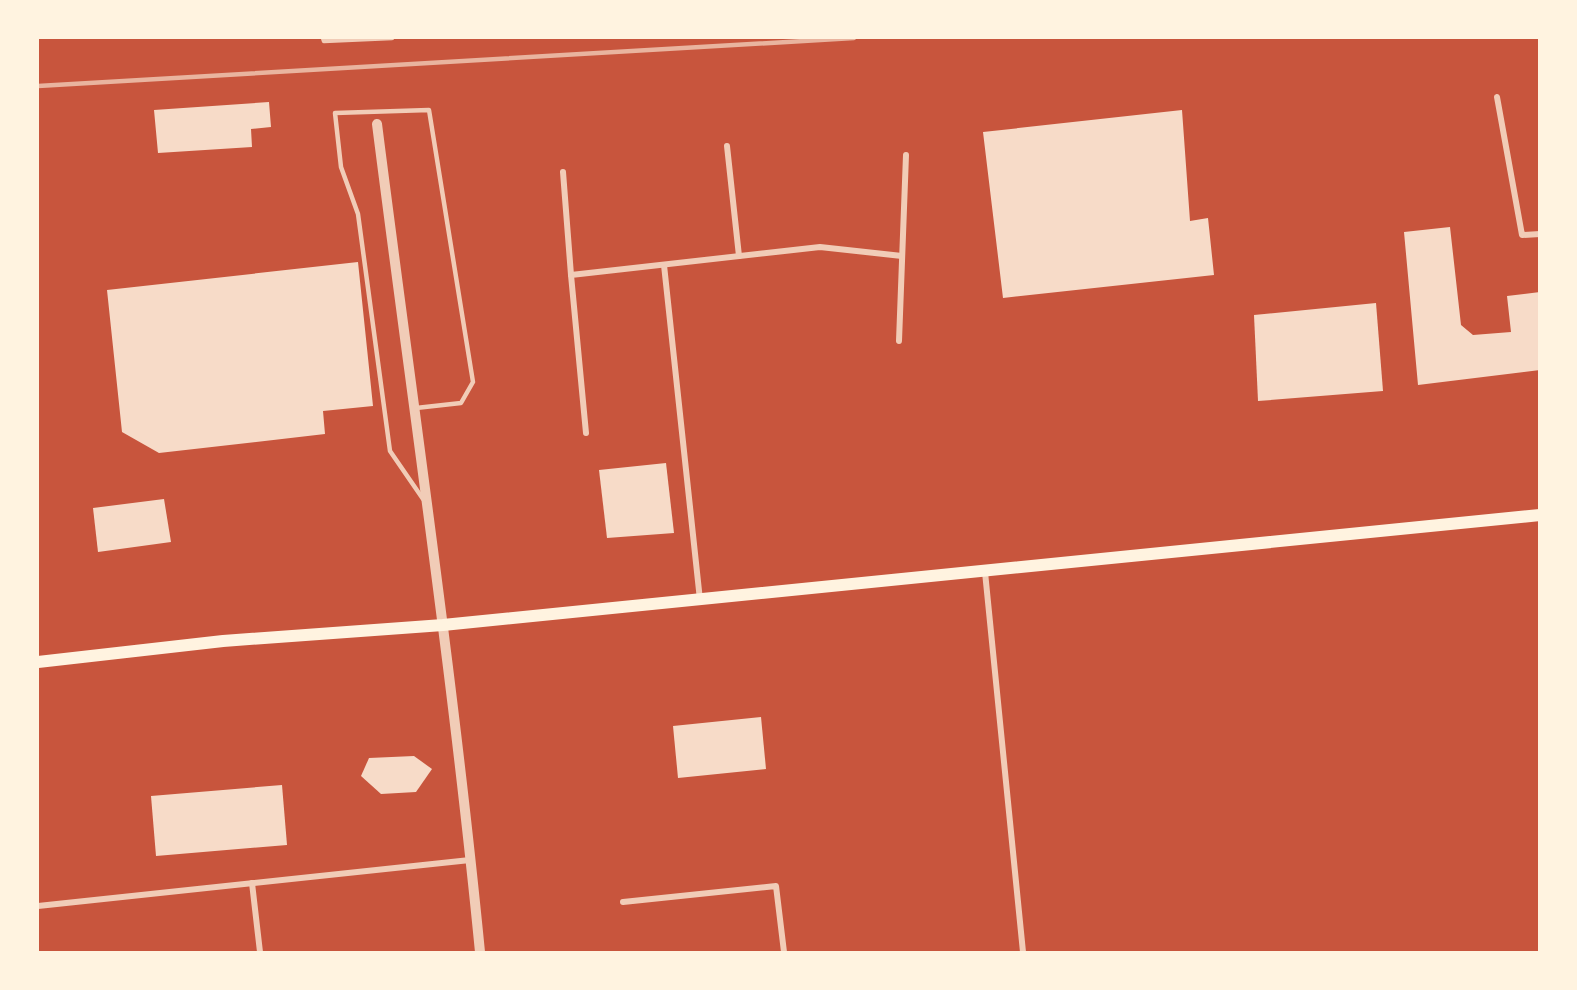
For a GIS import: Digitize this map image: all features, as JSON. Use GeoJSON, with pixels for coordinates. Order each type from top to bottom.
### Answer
{"type":"FeatureCollection","features":[{"type":"Feature","properties":{"kind":"main road"},"geometry":{"type":"LineString","coordinates":[[38,662],[223,641],[443,626],[1539,515]]}},
{"type":"Feature","properties":{"kind":"street"},"geometry":{"type":"LineString","coordinates":[[1497,97],[1522,235],[1539,234]]}},
{"type":"Feature","properties":{"kind":"street"},"geometry":{"type":"LineString","coordinates":[[377,124],[443,626],[480,952]]}},
{"type":"Feature","properties":{"kind":"street"},"geometry":{"type":"LineString","coordinates":[[727,146],[739,256]]}},
{"type":"Feature","properties":{"kind":"street"},"geometry":{"type":"LineString","coordinates":[[899,341],[906,155]]}},
{"type":"Feature","properties":{"kind":"street"},"geometry":{"type":"LineString","coordinates":[[563,172],[586,433]]}},
{"type":"Feature","properties":{"kind":"street"},"geometry":{"type":"LineString","coordinates":[[571,275],[820,247],[902,256]]}},
{"type":"Feature","properties":{"kind":"street"},"geometry":{"type":"LineString","coordinates":[[664,265],[700,600]]}},
{"type":"Feature","properties":{"kind":"street"},"geometry":{"type":"LineString","coordinates":[[985,572],[1023,952]]}},
{"type":"Feature","properties":{"kind":"street"},"geometry":{"type":"LineString","coordinates":[[38,906],[470,860]]}},
{"type":"Feature","properties":{"kind":"street"},"geometry":{"type":"LineString","coordinates":[[252,883],[260,952]]}},
{"type":"Feature","properties":{"kind":"street"},"geometry":{"type":"LineString","coordinates":[[623,902],[776,886],[784,952]]}},
{"type":"Feature","properties":{"kind":"lane"},"geometry":{"type":"LineString","coordinates":[[323,38],[324,41],[392,38]]}},
{"type":"Feature","properties":{"kind":"lane"},"geometry":{"type":"LineString","coordinates":[[413,409],[460,403],[473,382],[429,110],[335,113],[341,167],[358,214],[390,451],[428,506]]}},
{"type":"Feature","properties":{"kind":"building"},"geometry":{"type":"Polygon","coordinates":[[[269,102],[271,127],[251,129],[252,147],[158,153],[154,110],[269,102]]]}},
{"type":"Feature","properties":{"kind":"building"},"geometry":{"type":"Polygon","coordinates":[[[1182,110],[1190,221],[1208,218],[1214,275],[1003,298],[983,132],[1182,110]]]}},
{"type":"Feature","properties":{"kind":"building"},"geometry":{"type":"Polygon","coordinates":[[[1450,227],[1461,325],[1473,335],[1511,332],[1507,296],[1540,292],[1540,370],[1418,385],[1404,232],[1450,227]]]}},
{"type":"Feature","properties":{"kind":"building"},"geometry":{"type":"Polygon","coordinates":[[[358,262],[373,406],[323,411],[325,434],[159,453],[122,432],[107,290],[358,262]]]}},
{"type":"Feature","properties":{"kind":"building"},"geometry":{"type":"Polygon","coordinates":[[[1376,303],[1383,391],[1258,401],[1254,315],[1376,303]]]}},
{"type":"Feature","properties":{"kind":"building"},"geometry":{"type":"Polygon","coordinates":[[[666,463],[674,533],[607,538],[599,470],[666,463]]]}},
{"type":"Feature","properties":{"kind":"building"},"geometry":{"type":"Polygon","coordinates":[[[164,499],[171,542],[98,552],[93,508],[164,499]]]}},
{"type":"Feature","properties":{"kind":"building"},"geometry":{"type":"Polygon","coordinates":[[[761,717],[766,769],[678,778],[673,726],[761,717]]]}},
{"type":"Feature","properties":{"kind":"building"},"geometry":{"type":"Polygon","coordinates":[[[414,756],[432,769],[416,792],[381,794],[361,776],[369,758],[414,756]]]}},
{"type":"Feature","properties":{"kind":"building"},"geometry":{"type":"Polygon","coordinates":[[[282,785],[287,845],[156,856],[151,796],[282,785]]]}},
{"type":"Feature","properties":{"kind":"railway"},"geometry":{"type":"LineString","coordinates":[[38,86],[854,38]]}}]}
